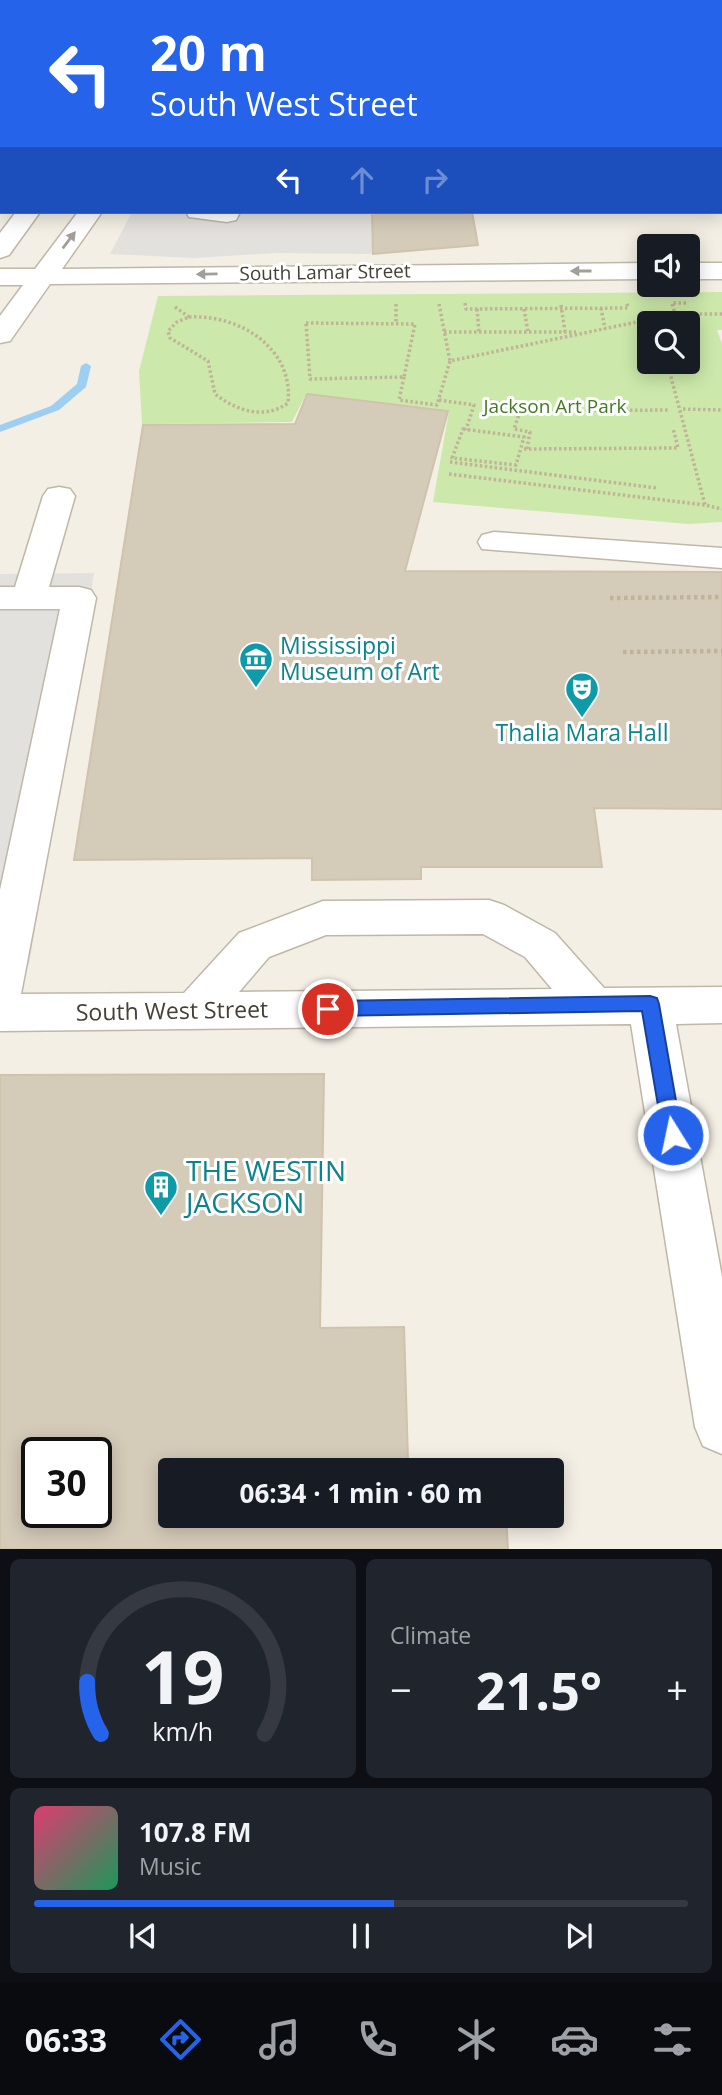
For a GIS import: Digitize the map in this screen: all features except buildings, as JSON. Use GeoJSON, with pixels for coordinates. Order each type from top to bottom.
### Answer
{"type":"FeatureCollection","features":[{"type":"Feature","properties":{"kind":"street"},"geometry":{"type":"LineString","coordinates":[[0,250],[27,214]]}},
{"type":"Feature","properties":{"kind":"street"},"geometry":{"type":"LineString","coordinates":[[0,335],[89,214]]}},
{"type":"Feature","properties":{"kind":"street","name":"South Lamar Street"},"geometry":{"type":"LineString","coordinates":[[0,277],[637,271]]}},
{"type":"Feature","properties":{"kind":"street"},"geometry":{"type":"LineString","coordinates":[[700,271],[722,271]]}},
{"type":"Feature","properties":{"kind":"street"},"geometry":{"type":"LineString","coordinates":[[0,993],[79,598],[14,598],[59,496]]}},
{"type":"Feature","properties":{"kind":"street"},"geometry":{"type":"LineString","coordinates":[[494,542],[722,558]]}},
{"type":"Feature","properties":{"kind":"street"},"geometry":{"type":"LineString","coordinates":[[196,1010],[254,945],[323,918],[489,918],[540,945],[592,1005]]}},
{"type":"Feature","properties":{"kind":"street"},"geometry":{"type":"LineString","coordinates":[[650,1004],[719,1396]]}},
{"type":"Feature","properties":{"kind":"street","name":"South West Street"},"geometry":{"type":"LineString","coordinates":[[0,1013],[722,1005]]}},
{"type":"Feature","properties":{"kind":"path"},"geometry":{"type":"LineString","coordinates":[[395,296],[396,324]]}},
{"type":"Feature","properties":{"kind":"path"},"geometry":{"type":"LineString","coordinates":[[463,296],[466,309],[524,309],[628,308],[626,296]]}},
{"type":"Feature","properties":{"kind":"path"},"geometry":{"type":"LineString","coordinates":[[405,377],[310,379],[306,323],[415,324],[405,377],[399,400],[437,405],[450,362],[437,298]]}},
{"type":"Feature","properties":{"kind":"path"},"geometry":{"type":"LineString","coordinates":[[674,311],[672,303],[694,302]]}},
{"type":"Feature","properties":{"kind":"path"},"geometry":{"type":"LineString","coordinates":[[171,304],[189,317],[229,319],[258,336],[288,375],[288,403],[282,409],[258,412],[243,411],[223,401],[215,394],[213,371],[208,361],[198,351],[170,338],[168,331],[173,325],[178,320],[189,317]]}},
{"type":"Feature","properties":{"kind":"path"},"geometry":{"type":"LineString","coordinates":[[562,308],[565,332]]}},
{"type":"Feature","properties":{"kind":"path"},"geometry":{"type":"LineString","coordinates":[[601,308],[605,329]]}},
{"type":"Feature","properties":{"kind":"path"},"geometry":{"type":"LineString","coordinates":[[477,309],[479,332]]}},
{"type":"Feature","properties":{"kind":"path"},"geometry":{"type":"LineString","coordinates":[[524,309],[528,332]]}},
{"type":"Feature","properties":{"kind":"path"},"geometry":{"type":"LineString","coordinates":[[700,314],[722,314]]}},
{"type":"Feature","properties":{"kind":"path"},"geometry":{"type":"LineString","coordinates":[[450,362],[637,322]]}},
{"type":"Feature","properties":{"kind":"path"},"geometry":{"type":"LineString","coordinates":[[444,332],[587,332]]}},
{"type":"Feature","properties":{"kind":"path"},"geometry":{"type":"LineString","coordinates":[[670,374],[705,505]]}},
{"type":"Feature","properties":{"kind":"path"},"geometry":{"type":"LineString","coordinates":[[439,400],[474,405],[466,430],[463,429],[452,458],[516,465],[524,437],[466,430]]}},
{"type":"Feature","properties":{"kind":"path"},"geometry":{"type":"LineString","coordinates":[[484,400],[520,405],[514,429],[530,432],[526,449],[678,448],[673,428]]}},
{"type":"Feature","properties":{"kind":"path"},"geometry":{"type":"LineString","coordinates":[[520,411],[670,410]]}},
{"type":"Feature","properties":{"kind":"path"},"geometry":{"type":"LineString","coordinates":[[683,410],[722,410]]}},
{"type":"Feature","properties":{"kind":"path"},"geometry":{"type":"LineString","coordinates":[[450,462],[657,488]]}},
{"type":"Feature","properties":{"kind":"path"},"geometry":{"type":"LineString","coordinates":[[449,474],[722,509]]}},
{"type":"Feature","properties":{"kind":"path"},"geometry":{"type":"LineString","coordinates":[[610,598],[722,597]]}},
{"type":"Feature","properties":{"kind":"path"},"geometry":{"type":"LineString","coordinates":[[623,652],[722,652]]}},
{"type":"Feature","properties":{"kind":"green space","name":"Jackson Art Park"},"geometry":{"type":"Polygon","coordinates":[[[700,292],[722,292],[722,330],[717,330],[722,344],[722,522],[688,524],[433,502],[449,411],[306,394],[292,422],[142,424],[139,371],[158,296],[637,293],[637,297],[700,297],[700,292]]]}},
{"type":"Feature","properties":{"kind":"shaded area"},"geometry":{"type":"Polygon","coordinates":[[[131,214],[372,214],[373,254],[278,253],[194,258],[110,254],[131,214]]]}},
{"type":"Feature","properties":{"kind":"shaded area"},"geometry":{"type":"Polygon","coordinates":[[[94,573],[29,965],[0,965],[0,574],[94,573]]]}},
{"type":"Feature","properties":{"kind":"waterway"},"geometry":{"type":"LineString","coordinates":[[0,429],[55,408],[82,385],[86,366]]}},
{"type":"Feature","properties":{"kind":"place","name":"Mississippi Museum of Art"},"geometry":{"type":"Point","coordinates":[256,689]}},
{"type":"Feature","properties":{"kind":"place","name":"Thalia Mara Hall"},"geometry":{"type":"Point","coordinates":[582,719]}},
{"type":"Feature","properties":{"kind":"place","name":"THE WESTIN JACKSON"},"geometry":{"type":"Point","coordinates":[161,1217]}},
{"type":"Feature","properties":{"kind":"route"},"geometry":{"type":"LineString","coordinates":[[328,1009],[650,1004],[673,1135]]}}]}
